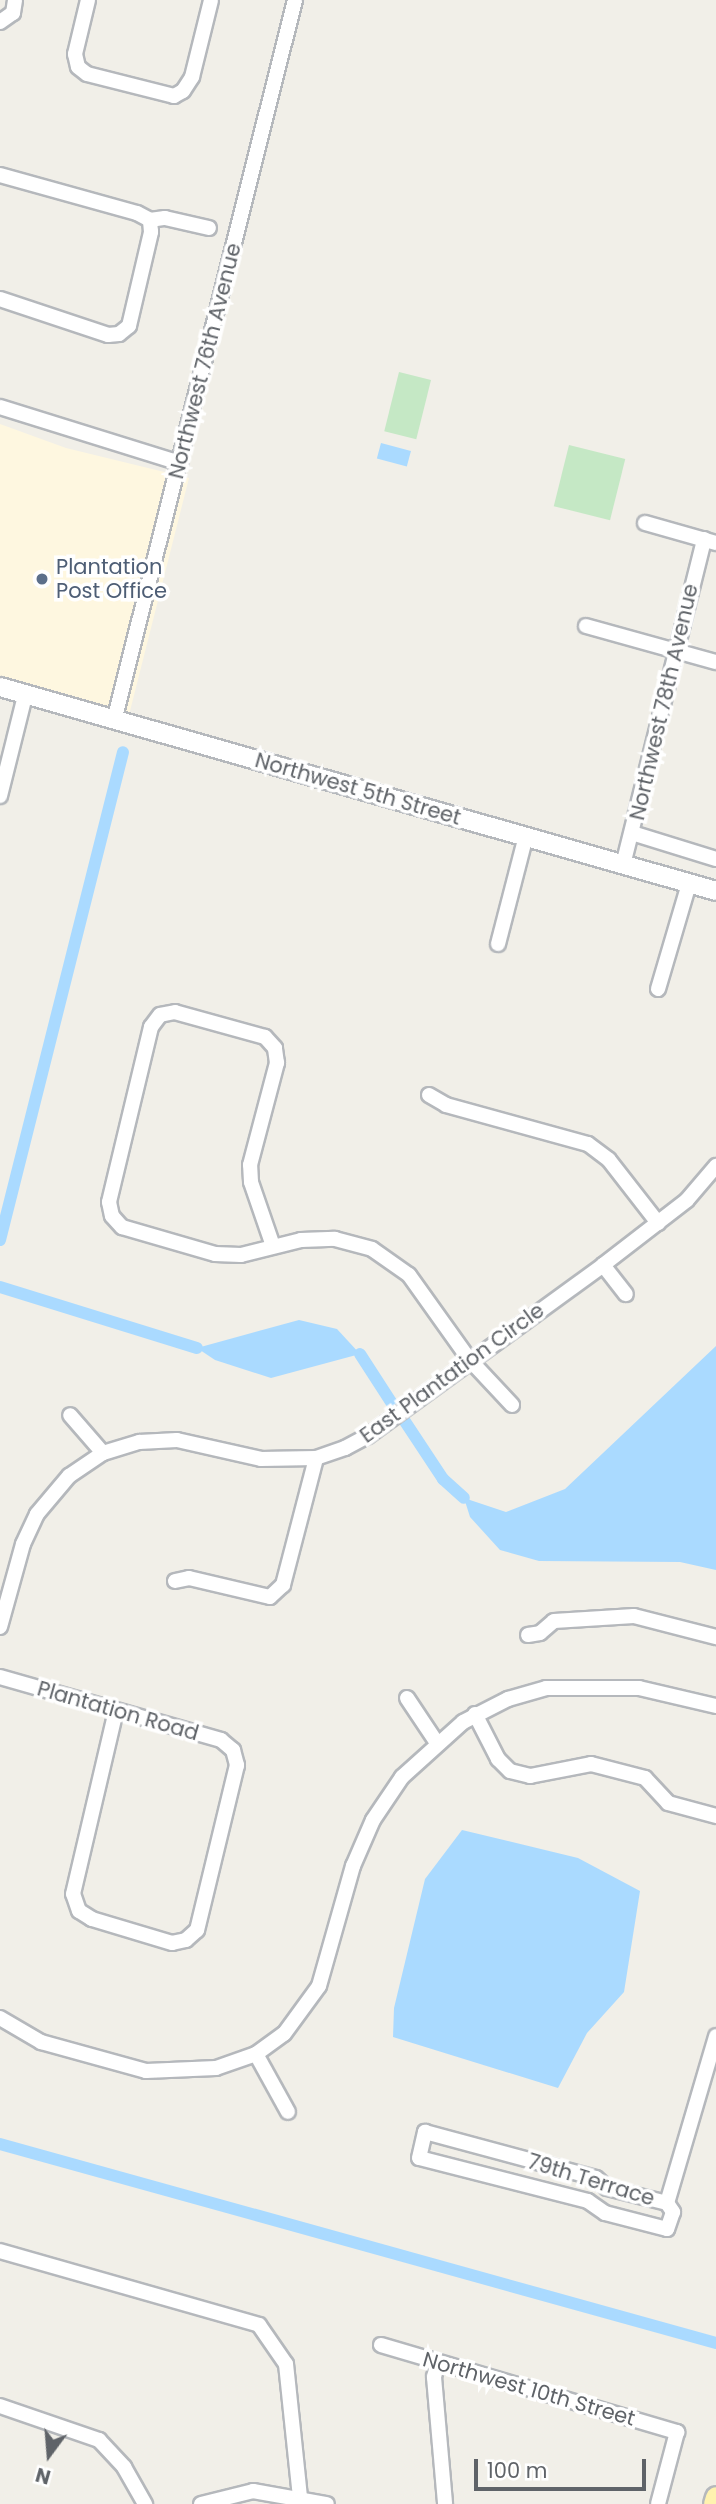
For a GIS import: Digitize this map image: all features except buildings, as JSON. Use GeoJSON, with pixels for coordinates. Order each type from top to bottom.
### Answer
{"type":"FeatureCollection","features":[{"type":"Feature","properties":{"kind":"main road"},"geometry":{"type":"LineString","coordinates":[[714,2504],[716,2497]]}},
{"type":"Feature","properties":{"kind":"street"},"geometry":{"type":"LineString","coordinates":[[0,22],[13,13],[15,0]]}},
{"type":"Feature","properties":{"kind":"street"},"geometry":{"type":"LineString","coordinates":[[88,0],[75,54],[78,67],[87,74],[174,96],[183,91],[192,77],[211,0]]}},
{"type":"Feature","properties":{"kind":"street","name":"Northwest 76th Avenue"},"geometry":{"type":"LineString","coordinates":[[114,722],[295,0]]}},
{"type":"Feature","properties":{"kind":"street"},"geometry":{"type":"LineString","coordinates":[[0,175],[137,213],[150,220],[165,218],[209,228]]}},
{"type":"Feature","properties":{"kind":"street"},"geometry":{"type":"LineString","coordinates":[[0,299],[108,335],[120,334],[129,326],[151,232],[150,220]]}},
{"type":"Feature","properties":{"kind":"street"},"geometry":{"type":"LineString","coordinates":[[0,407],[180,463]]}},
{"type":"Feature","properties":{"kind":"street"},"geometry":{"type":"LineString","coordinates":[[645,523],[710,541]]}},
{"type":"Feature","properties":{"kind":"street","name":"Northwest 78th Avenue"},"geometry":{"type":"LineString","coordinates":[[622,865],[632,834],[674,650],[710,541]]}},
{"type":"Feature","properties":{"kind":"street"},"geometry":{"type":"LineString","coordinates":[[586,626],[716,662]]}},
{"type":"Feature","properties":{"kind":"street","name":"Northwest 5th Street"},"geometry":{"type":"LineString","coordinates":[[0,687],[114,722],[716,891]]}},
{"type":"Feature","properties":{"kind":"street"},"geometry":{"type":"LineString","coordinates":[[0,796],[25,696]]}},
{"type":"Feature","properties":{"kind":"street"},"geometry":{"type":"LineString","coordinates":[[632,834],[716,859]]}},
{"type":"Feature","properties":{"kind":"street"},"geometry":{"type":"LineString","coordinates":[[498,944],[526,836]]}},
{"type":"Feature","properties":{"kind":"street"},"geometry":{"type":"LineString","coordinates":[[658,989],[689,884]]}},
{"type":"Feature","properties":{"kind":"street"},"geometry":{"type":"LineString","coordinates":[[273,1246],[250,1166],[277,1063],[275,1048],[265,1037],[175,1012],[160,1015],[151,1027],[112,1189],[112,1216],[122,1227],[215,1254],[242,1255],[273,1246],[335,1239],[372,1249],[410,1275],[469,1359],[512,1405]]}},
{"type":"Feature","properties":{"kind":"street"},"geometry":{"type":"LineString","coordinates":[[429,1096],[446,1105],[588,1144],[609,1160],[657,1223]]}},
{"type":"Feature","properties":{"kind":"street","name":"East Plantation Circle"},"geometry":{"type":"LineString","coordinates":[[0,1627],[23,1544],[37,1514],[69,1476],[103,1454],[139,1442],[177,1440],[261,1459],[316,1458],[368,1436],[469,1359],[603,1265],[687,1200],[716,1166]]}},
{"type":"Feature","properties":{"kind":"street"},"geometry":{"type":"LineString","coordinates":[[603,1265],[626,1294]]}},
{"type":"Feature","properties":{"kind":"street"},"geometry":{"type":"LineString","coordinates":[[70,1415],[103,1454]]}},
{"type":"Feature","properties":{"kind":"street"},"geometry":{"type":"LineString","coordinates":[[175,1581],[189,1578],[270,1597],[283,1586],[316,1458]]}},
{"type":"Feature","properties":{"kind":"street"},"geometry":{"type":"LineString","coordinates":[[528,1635],[540,1633],[554,1621],[634,1616],[716,1637]]}},
{"type":"Feature","properties":{"kind":"street","name":"Plantation Road"},"geometry":{"type":"LineString","coordinates":[[0,1677],[220,1740],[233,1750],[237,1765],[197,1930],[186,1940],[172,1943],[92,1919],[79,1911],[73,1895],[116,1711]]}},
{"type":"Feature","properties":{"kind":"street"},"geometry":{"type":"LineString","coordinates":[[0,2018],[41,2042],[146,2071],[216,2068],[256,2054],[284,2034],[309,2004],[326,1967],[363,1839],[402,1777],[437,1743],[475,1714],[537,1690],[585,1686],[639,1688],[716,1706]]}},
{"type":"Feature","properties":{"kind":"street"},"geometry":{"type":"LineString","coordinates":[[407,1698],[437,1743]]}},
{"type":"Feature","properties":{"kind":"street"},"geometry":{"type":"LineString","coordinates":[[475,1714],[498,1759],[510,1771],[530,1776],[591,1764],[645,1778],[668,1804],[716,1816]]}},
{"type":"Feature","properties":{"kind":"street"},"geometry":{"type":"LineString","coordinates":[[667,2203],[714,2052]]}},
{"type":"Feature","properties":{"kind":"street"},"geometry":{"type":"LineString","coordinates":[[256,2054],[288,2112]]}},
{"type":"Feature","properties":{"kind":"street","name":"79th Terrace"},"geometry":{"type":"LineString","coordinates":[[425,2132],[597,2178],[607,2188],[667,2203],[673,2212],[667,2229],[605,2213],[588,2201],[419,2158],[425,2132]]}},
{"type":"Feature","properties":{"kind":"street"},"geometry":{"type":"LineString","coordinates":[[0,2251],[259,2325],[286,2364],[300,2498]]}},
{"type":"Feature","properties":{"kind":"street","name":"Northwest 10th Street"},"geometry":{"type":"LineString","coordinates":[[381,2345],[677,2432],[658,2504]]}},
{"type":"Feature","properties":{"kind":"street"},"geometry":{"type":"LineString","coordinates":[[438,2362],[434,2377],[446,2504]]}},
{"type":"Feature","properties":{"kind":"street"},"geometry":{"type":"LineString","coordinates":[[0,2406],[99,2440],[124,2468],[145,2504]]}},
{"type":"Feature","properties":{"kind":"street"},"geometry":{"type":"LineString","coordinates":[[201,2504],[253,2491],[327,2504]]}},
{"type":"Feature","properties":{"kind":"shaded area"},"geometry":{"type":"Polygon","coordinates":[[[0,424],[66,448],[189,478],[129,715],[0,677],[0,424]]]}},
{"type":"Feature","properties":{"kind":"green space"},"geometry":{"type":"Polygon","coordinates":[[[399,372],[431,380],[416,439],[384,431],[399,372]]]}},
{"type":"Feature","properties":{"kind":"green space"},"geometry":{"type":"Polygon","coordinates":[[[569,445],[625,459],[610,520],[554,506],[569,445]]]}},
{"type":"Feature","properties":{"kind":"water"},"geometry":{"type":"Polygon","coordinates":[[[381,443],[411,451],[407,466],[377,458],[381,443]]]}},
{"type":"Feature","properties":{"kind":"water"},"geometry":{"type":"Polygon","coordinates":[[[299,1320],[337,1329],[360,1354],[271,1378],[215,1360],[197,1348],[299,1320]]]}},
{"type":"Feature","properties":{"kind":"water"},"geometry":{"type":"Polygon","coordinates":[[[716,1346],[716,1570],[680,1562],[539,1561],[500,1550],[470,1517],[464,1498],[506,1512],[565,1489],[716,1346]]]}},
{"type":"Feature","properties":{"kind":"water"},"geometry":{"type":"Polygon","coordinates":[[[462,1830],[578,1858],[640,1891],[624,1992],[587,2033],[558,2088],[393,2037],[394,2008],[425,1879],[462,1830]]]}},
{"type":"Feature","properties":{"kind":"waterway"},"geometry":{"type":"LineString","coordinates":[[0,1240],[123,752]]}},
{"type":"Feature","properties":{"kind":"waterway"},"geometry":{"type":"LineString","coordinates":[[0,1287],[197,1348]]}},
{"type":"Feature","properties":{"kind":"waterway"},"geometry":{"type":"LineString","coordinates":[[360,1354],[393,1405]]}},
{"type":"Feature","properties":{"kind":"waterway"},"geometry":{"type":"LineString","coordinates":[[404,1420],[443,1479],[464,1498]]}},
{"type":"Feature","properties":{"kind":"waterway"},"geometry":{"type":"LineString","coordinates":[[0,2144],[716,2343]]}},
{"type":"Feature","properties":{"kind":"place","name":"Plantation Post Office"},"geometry":{"type":"Point","coordinates":[42,579]}}]}
